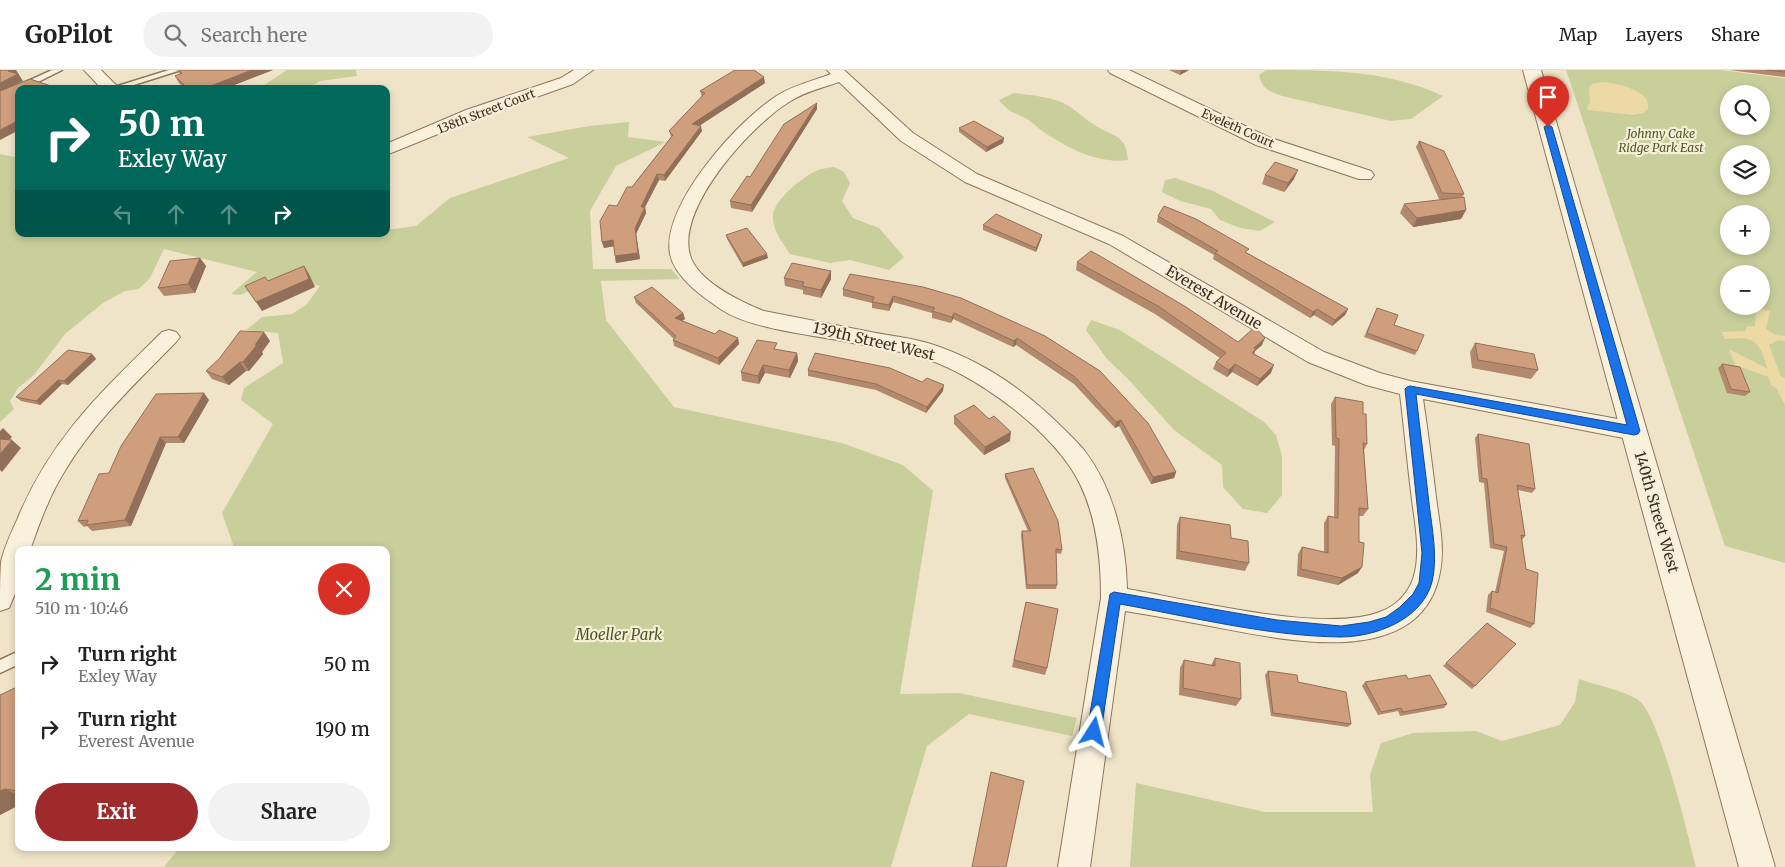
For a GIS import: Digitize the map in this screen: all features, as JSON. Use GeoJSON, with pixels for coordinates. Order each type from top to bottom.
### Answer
{"type":"FeatureCollection","features":[{"type":"Feature","properties":{"kind":"street"},"geometry":{"type":"LineString","coordinates":[[92,70],[108,85]]}},
{"type":"Feature","properties":{"kind":"street","name":"138th Street Court"},"geometry":{"type":"LineString","coordinates":[[390,148],[472,114],[567,81],[585,70]]}},
{"type":"Feature","properties":{"kind":"street","name":"Eveleth Court"},"geometry":{"type":"LineString","coordinates":[[1116,70],[1262,141],[1365,175]]}},
{"type":"Feature","properties":{"kind":"street","name":"140th Street West"},"geometry":{"type":"LineString","coordinates":[[1532,70],[1757,867]]}},
{"type":"Feature","properties":{"kind":"street","name":"Everest Avenue"},"geometry":{"type":"LineString","coordinates":[[838,73],[908,137],[972,178],[1066,217],[1123,244],[1316,357],[1374,379],[1410,389],[1634,431]]}},
{"type":"Feature","properties":{"kind":"street","name":"139th Street West"},"geometry":{"type":"LineString","coordinates":[[838,73],[786,97],[754,120],[737,138],[683,217],[679,234],[680,255],[684,265],[698,282],[731,306],[760,317],[924,350],[971,369],[1010,393],[1066,445],[1084,469],[1104,515],[1114,576],[1114,598],[1074,867]]}},
{"type":"Feature","properties":{"kind":"street"},"geometry":{"type":"LineString","coordinates":[[19,546],[32,510],[58,462],[95,412],[169,337]]}},
{"type":"Feature","properties":{"kind":"street"},"geometry":{"type":"LineString","coordinates":[[1114,598],[1318,631],[1369,628],[1390,621],[1405,611],[1417,598],[1425,583],[1428,553],[1410,389]]}},
{"type":"Feature","properties":{"kind":"street"},"geometry":{"type":"LineString","coordinates":[[0,600],[15,558]]}},
{"type":"Feature","properties":{"kind":"lane"},"geometry":{"type":"LineString","coordinates":[[26,85],[58,70]]}},
{"type":"Feature","properties":{"kind":"lane"},"geometry":{"type":"LineString","coordinates":[[126,85],[177,70]]}},
{"type":"Feature","properties":{"kind":"lane"},"geometry":{"type":"LineString","coordinates":[[0,97],[15,90]]}},
{"type":"Feature","properties":{"kind":"lane"},"geometry":{"type":"LineString","coordinates":[[0,666],[15,659]]}},
{"type":"Feature","properties":{"kind":"green space"},"geometry":{"type":"Polygon","coordinates":[[[287,70],[356,70],[357,76],[320,81],[314,85],[264,85],[287,70]]]}},
{"type":"Feature","properties":{"kind":"green space"},"geometry":{"type":"Polygon","coordinates":[[[1266,70],[1334,71],[1379,76],[1422,87],[1443,96],[1411,119],[1391,121],[1277,94],[1267,89],[1262,83],[1259,75],[1266,70]]]}},
{"type":"Feature","properties":{"kind":"green space","name":"Johnny Cake Ridge Park East"},"geometry":{"type":"Polygon","coordinates":[[[1566,70],[1720,70],[1785,78],[1785,563],[1725,546],[1566,70]]]}},
{"type":"Feature","properties":{"kind":"green space"},"geometry":{"type":"Polygon","coordinates":[[[1014,93],[1043,97],[1065,104],[1093,124],[1121,140],[1127,151],[1128,160],[1106,160],[1095,157],[1074,150],[1055,139],[1027,119],[1009,110],[999,100],[1014,93]]]}},
{"type":"Feature","properties":{"kind":"green space","name":"Moeller Park"},"geometry":{"type":"Polygon","coordinates":[[[629,122],[628,137],[666,142],[616,166],[590,211],[593,269],[671,269],[680,279],[601,281],[606,320],[674,407],[842,443],[903,465],[933,491],[900,694],[959,693],[1077,718],[1072,736],[969,714],[927,746],[891,867],[164,867],[177,851],[390,851],[390,546],[234,546],[222,513],[273,424],[241,400],[244,388],[283,363],[278,333],[246,330],[262,317],[292,314],[307,304],[320,286],[281,277],[240,295],[231,294],[257,272],[164,249],[150,278],[139,289],[125,291],[103,303],[65,334],[34,375],[18,388],[10,401],[14,409],[0,422],[0,154],[15,157],[15,237],[390,237],[390,229],[416,226],[450,198],[569,158],[527,137],[589,126],[629,122]]]}},
{"type":"Feature","properties":{"kind":"green space"},"geometry":{"type":"Polygon","coordinates":[[[834,167],[844,172],[850,183],[842,201],[853,218],[879,228],[904,257],[889,270],[850,260],[830,263],[790,254],[778,236],[773,216],[778,203],[791,189],[812,173],[820,169],[834,167]]]}},
{"type":"Feature","properties":{"kind":"green space"},"geometry":{"type":"Polygon","coordinates":[[[1175,178],[1213,191],[1275,222],[1260,231],[1240,228],[1220,220],[1211,209],[1180,201],[1162,192],[1165,180],[1175,178]]]}},
{"type":"Feature","properties":{"kind":"green space"},"geometry":{"type":"Polygon","coordinates":[[[1091,320],[1120,330],[1264,422],[1276,435],[1282,456],[1282,495],[1267,513],[1243,509],[1223,487],[1222,465],[1174,430],[1128,379],[1107,359],[1086,330],[1091,320]]]}},
{"type":"Feature","properties":{"kind":"green space"},"geometry":{"type":"Polygon","coordinates":[[[1579,679],[1631,696],[1637,699],[1646,709],[1664,750],[1696,867],[1130,867],[1136,783],[1265,812],[1373,812],[1370,775],[1381,743],[1413,733],[1476,731],[1502,741],[1560,725],[1575,702],[1579,679]]]}},
{"type":"Feature","properties":{"kind":"sand"},"geometry":{"type":"Polygon","coordinates":[[[1602,82],[1623,86],[1639,92],[1648,102],[1648,109],[1644,113],[1633,115],[1588,110],[1587,106],[1590,103],[1589,87],[1602,82]]]}},
{"type":"Feature","properties":{"kind":"sand"},"geometry":{"type":"Polygon","coordinates":[[[1756,315],[1769,315],[1766,329],[1774,334],[1785,336],[1785,341],[1778,340],[1769,345],[1781,376],[1785,378],[1785,405],[1776,388],[1771,385],[1769,377],[1735,365],[1729,349],[1768,369],[1758,346],[1754,342],[1743,338],[1725,339],[1722,332],[1745,331],[1746,327],[1755,326],[1756,315]]]}},
{"type":"Feature","properties":{"kind":"building"},"geometry":{"type":"Polygon","coordinates":[[[0,70],[10,70],[8,71],[18,74],[0,83],[0,70]]]}},
{"type":"Feature","properties":{"kind":"building"},"geometry":{"type":"Polygon","coordinates":[[[179,70],[252,70],[213,85],[184,85],[175,76],[182,73],[179,70]]]}},
{"type":"Feature","properties":{"kind":"building"},"geometry":{"type":"Polygon","coordinates":[[[735,70],[754,70],[764,77],[692,124],[701,126],[664,175],[657,174],[641,207],[645,207],[635,228],[638,253],[615,256],[613,240],[602,242],[600,221],[609,205],[617,206],[627,187],[632,187],[673,135],[669,131],[705,93],[700,91],[735,70]]]}},
{"type":"Feature","properties":{"kind":"building"},"geometry":{"type":"Polygon","coordinates":[[[1766,70],[1785,70],[1785,72],[1766,70]]]}},
{"type":"Feature","properties":{"kind":"building"},"geometry":{"type":"Polygon","coordinates":[[[30,79],[48,85],[15,85],[30,79]]]}},
{"type":"Feature","properties":{"kind":"building"},"geometry":{"type":"Polygon","coordinates":[[[15,85],[15,122],[0,130],[0,91],[15,85]]]}},
{"type":"Feature","properties":{"kind":"building"},"geometry":{"type":"Polygon","coordinates":[[[817,103],[751,205],[730,201],[747,176],[750,177],[784,124],[817,103]]]}},
{"type":"Feature","properties":{"kind":"building"},"geometry":{"type":"Polygon","coordinates":[[[974,121],[1004,138],[987,147],[959,128],[974,121]]]}},
{"type":"Feature","properties":{"kind":"building"},"geometry":{"type":"Polygon","coordinates":[[[1419,141],[1444,151],[1464,194],[1442,193],[1419,141]]]}},
{"type":"Feature","properties":{"kind":"building"},"geometry":{"type":"Polygon","coordinates":[[[1275,162],[1298,170],[1288,183],[1265,175],[1275,162]]]}},
{"type":"Feature","properties":{"kind":"building"},"geometry":{"type":"Polygon","coordinates":[[[1464,197],[1466,210],[1417,218],[1404,204],[1464,197]]]}},
{"type":"Feature","properties":{"kind":"building"},"geometry":{"type":"Polygon","coordinates":[[[1164,206],[1196,219],[1249,249],[1245,252],[1348,309],[1335,320],[1317,309],[1313,312],[1215,253],[1218,251],[1158,216],[1164,206]]]}},
{"type":"Feature","properties":{"kind":"building"},"geometry":{"type":"Polygon","coordinates":[[[996,214],[1042,235],[1036,248],[983,225],[996,214]]]}},
{"type":"Feature","properties":{"kind":"building"},"geometry":{"type":"Polygon","coordinates":[[[747,228],[767,254],[743,263],[726,235],[747,228]]]}},
{"type":"Feature","properties":{"kind":"building"},"geometry":{"type":"Polygon","coordinates":[[[1091,251],[1186,307],[1238,342],[1255,327],[1265,338],[1254,348],[1256,349],[1252,353],[1274,365],[1260,379],[1235,364],[1229,370],[1216,362],[1226,353],[1158,306],[1077,262],[1091,251]]]}},
{"type":"Feature","properties":{"kind":"building"},"geometry":{"type":"Polygon","coordinates":[[[200,258],[188,284],[158,288],[170,261],[200,258]]]}},
{"type":"Feature","properties":{"kind":"building"},"geometry":{"type":"Polygon","coordinates":[[[792,263],[831,271],[821,290],[802,286],[804,282],[784,278],[792,263]]]}},
{"type":"Feature","properties":{"kind":"building"},"geometry":{"type":"Polygon","coordinates":[[[304,266],[309,279],[256,302],[245,286],[265,277],[268,281],[304,266]]]}},
{"type":"Feature","properties":{"kind":"building"},"geometry":{"type":"Polygon","coordinates":[[[850,274],[923,287],[961,298],[1045,336],[1100,371],[1148,423],[1176,472],[1153,477],[1121,420],[1116,422],[1075,377],[1017,338],[1014,341],[954,313],[952,317],[932,311],[935,308],[893,296],[889,305],[872,302],[874,297],[843,289],[850,274]]]}},
{"type":"Feature","properties":{"kind":"building"},"geometry":{"type":"Polygon","coordinates":[[[652,287],[683,313],[675,318],[715,334],[719,330],[738,338],[718,358],[673,340],[676,336],[634,297],[652,287]]]}},
{"type":"Feature","properties":{"kind":"building"},"geometry":{"type":"Polygon","coordinates":[[[1377,308],[1398,315],[1394,325],[1424,335],[1417,351],[1367,333],[1377,308]]]}},
{"type":"Feature","properties":{"kind":"building"},"geometry":{"type":"Polygon","coordinates":[[[240,331],[264,332],[255,345],[257,345],[243,362],[240,362],[222,377],[206,371],[219,359],[240,331]]]}},
{"type":"Feature","properties":{"kind":"building"},"geometry":{"type":"Polygon","coordinates":[[[757,340],[777,343],[774,349],[797,353],[789,370],[763,365],[758,376],[741,372],[757,340]]]}},
{"type":"Feature","properties":{"kind":"building"},"geometry":{"type":"Polygon","coordinates":[[[1475,343],[1534,354],[1538,370],[1478,360],[1475,343]]]}},
{"type":"Feature","properties":{"kind":"building"},"geometry":{"type":"Polygon","coordinates":[[[68,350],[92,354],[64,381],[58,380],[36,401],[16,397],[68,350]]]}},
{"type":"Feature","properties":{"kind":"building"},"geometry":{"type":"Polygon","coordinates":[[[815,353],[890,368],[922,382],[927,378],[944,385],[927,407],[876,384],[808,370],[815,353]]]}},
{"type":"Feature","properties":{"kind":"building"},"geometry":{"type":"Polygon","coordinates":[[[1722,364],[1740,367],[1750,392],[1731,389],[1722,364]]]}},
{"type":"Feature","properties":{"kind":"building"},"geometry":{"type":"Polygon","coordinates":[[[204,393],[178,437],[160,437],[125,520],[86,525],[88,520],[78,521],[99,474],[109,473],[121,446],[156,394],[204,393]]]}},
{"type":"Feature","properties":{"kind":"building"},"geometry":{"type":"Polygon","coordinates":[[[1335,397],[1363,402],[1363,414],[1366,414],[1367,444],[1363,443],[1368,509],[1359,508],[1359,542],[1364,543],[1362,567],[1342,578],[1301,569],[1302,547],[1328,553],[1328,516],[1338,518],[1339,439],[1336,438],[1335,397]]]}},
{"type":"Feature","properties":{"kind":"building"},"geometry":{"type":"Polygon","coordinates":[[[974,405],[989,419],[994,416],[1011,432],[985,447],[954,416],[974,405]]]}},
{"type":"Feature","properties":{"kind":"building"},"geometry":{"type":"Polygon","coordinates":[[[1478,434],[1529,444],[1535,489],[1517,485],[1525,536],[1521,535],[1526,569],[1538,573],[1534,624],[1490,608],[1492,591],[1498,593],[1507,547],[1494,544],[1487,479],[1482,478],[1478,434]]]}},
{"type":"Feature","properties":{"kind":"building"},"geometry":{"type":"Polygon","coordinates":[[[0,439],[12,440],[0,454],[0,439]]]}},
{"type":"Feature","properties":{"kind":"building"},"geometry":{"type":"Polygon","coordinates":[[[1033,468],[1058,521],[1062,550],[1056,549],[1057,585],[1027,585],[1022,531],[1031,531],[1005,474],[1033,468]]]}},
{"type":"Feature","properties":{"kind":"building"},"geometry":{"type":"Polygon","coordinates":[[[1180,517],[1230,525],[1231,538],[1248,541],[1249,563],[1179,551],[1180,517]]]}},
{"type":"Feature","properties":{"kind":"building"},"geometry":{"type":"Polygon","coordinates":[[[1026,602],[1058,609],[1047,668],[1014,660],[1026,602]]]}},
{"type":"Feature","properties":{"kind":"building"},"geometry":{"type":"Polygon","coordinates":[[[1487,623],[1516,644],[1475,686],[1446,663],[1487,623]]]}},
{"type":"Feature","properties":{"kind":"building"},"geometry":{"type":"Polygon","coordinates":[[[1215,658],[1240,663],[1241,699],[1183,688],[1184,660],[1215,666],[1215,658]]]}},
{"type":"Feature","properties":{"kind":"building"},"geometry":{"type":"Polygon","coordinates":[[[1268,671],[1297,675],[1298,682],[1346,692],[1351,724],[1273,713],[1268,671]]]}},
{"type":"Feature","properties":{"kind":"building"},"geometry":{"type":"Polygon","coordinates":[[[1406,675],[1408,679],[1430,675],[1447,704],[1403,712],[1401,708],[1381,712],[1365,682],[1406,675]]]}},
{"type":"Feature","properties":{"kind":"building"},"geometry":{"type":"Polygon","coordinates":[[[15,688],[15,790],[5,789],[0,791],[0,695],[15,688]]]}},
{"type":"Feature","properties":{"kind":"building"},"geometry":{"type":"Polygon","coordinates":[[[991,772],[1024,781],[1006,867],[972,867],[991,772]]]}},
{"type":"Feature","properties":{"kind":"route"},"geometry":{"type":"LineString","coordinates":[[1094,732],[1114,598],[1277,626],[1318,631],[1369,628],[1390,621],[1405,611],[1417,598],[1425,583],[1428,570],[1428,553],[1426,514],[1410,389],[1634,431],[1548,127]]}}]}
